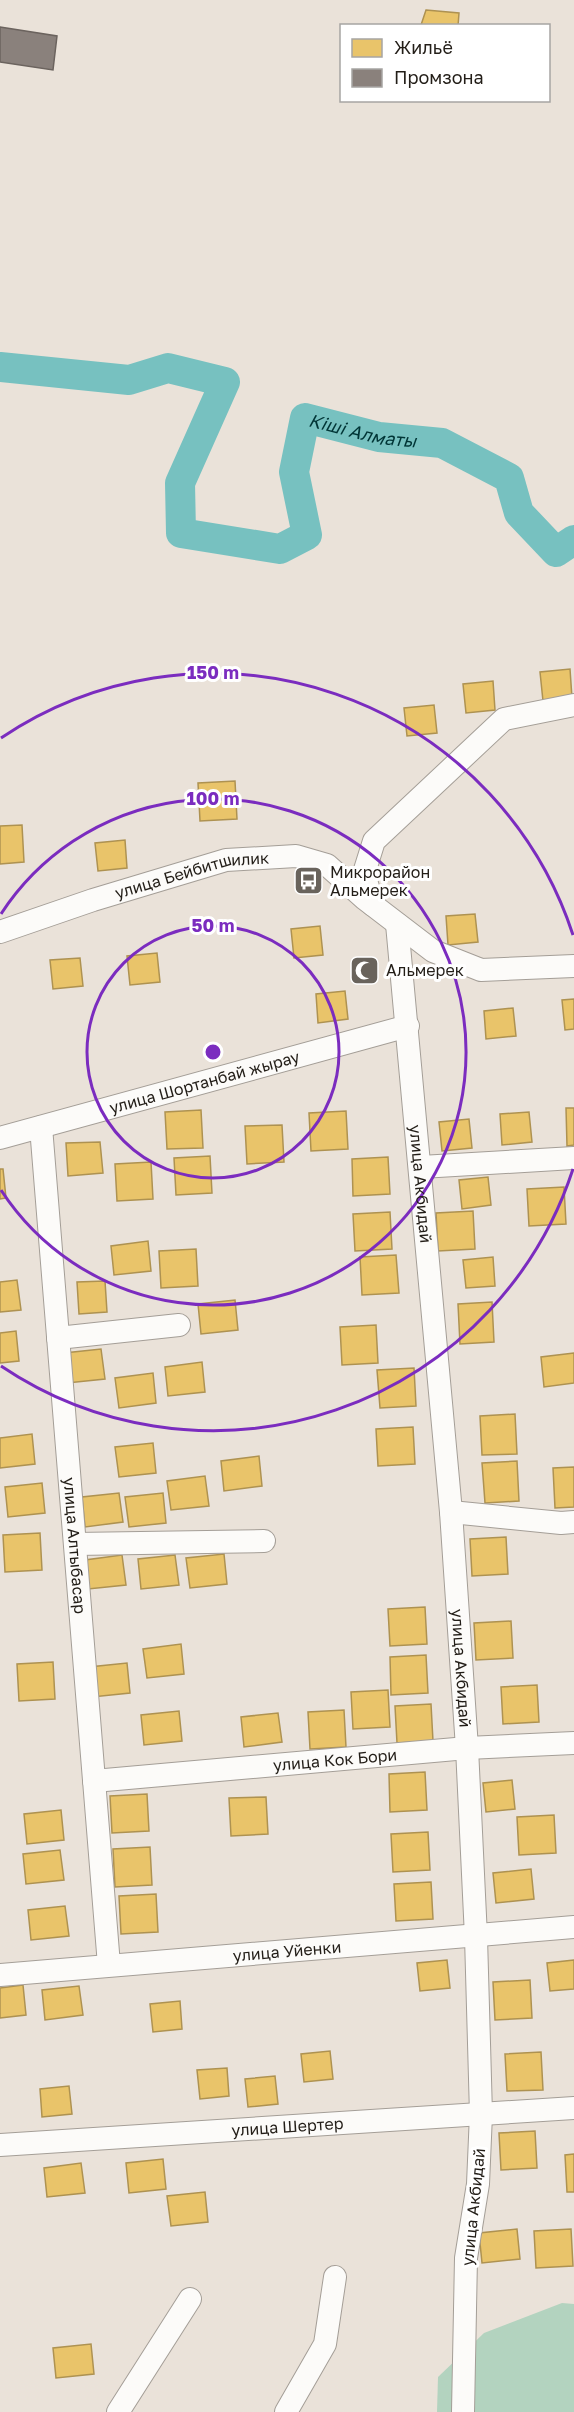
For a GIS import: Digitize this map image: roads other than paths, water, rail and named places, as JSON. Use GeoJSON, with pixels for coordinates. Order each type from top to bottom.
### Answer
{"type":"FeatureCollection","features":[{"type":"Feature","properties":{"kind":"street"},"geometry":{"type":"LineString","coordinates":[[373,905],[364,873],[374,841],[504,719],[574,705]]}},
{"type":"Feature","properties":{"kind":"street","name":"улица Бейбитшилик"},"geometry":{"type":"LineString","coordinates":[[0,932],[93,900],[226,860],[296,856],[327,865],[397,924]]}},
{"type":"Feature","properties":{"kind":"street"},"geometry":{"type":"LineString","coordinates":[[397,924],[433,951],[481,970],[574,966]]}},
{"type":"Feature","properties":{"kind":"street","name":"улица Акбидай"},"geometry":{"type":"LineString","coordinates":[[397,924],[451,1512],[468,1748],[481,2114],[478,2184],[466,2258],[463,2412]]}},
{"type":"Feature","properties":{"kind":"street","name":"улица Шортанбай жырау"},"geometry":{"type":"LineString","coordinates":[[0,1138],[408,1026]]}},
{"type":"Feature","properties":{"kind":"street","name":"улица Алтыбасар"},"geometry":{"type":"LineString","coordinates":[[41,1126],[109,1965]]}},
{"type":"Feature","properties":{"kind":"street"},"geometry":{"type":"LineString","coordinates":[[421,1167],[574,1158]]}},
{"type":"Feature","properties":{"kind":"street"},"geometry":{"type":"LineString","coordinates":[[58,1338],[179,1325]]}},
{"type":"Feature","properties":{"kind":"street"},"geometry":{"type":"LineString","coordinates":[[451,1512],[574,1522]]}},
{"type":"Feature","properties":{"kind":"street"},"geometry":{"type":"LineString","coordinates":[[75,1544],[264,1540]]}},
{"type":"Feature","properties":{"kind":"street","name":"улица Кок Бори"},"geometry":{"type":"LineString","coordinates":[[94,1781],[468,1748],[574,1743]]}},
{"type":"Feature","properties":{"kind":"street","name":"улица Уйенки"},"geometry":{"type":"LineString","coordinates":[[0,1975],[574,1927]]}},
{"type":"Feature","properties":{"kind":"street","name":"улица Шертер"},"geometry":{"type":"LineString","coordinates":[[0,2145],[574,2108]]}},
{"type":"Feature","properties":{"kind":"street"},"geometry":{"type":"LineString","coordinates":[[286,2412],[325,2344],[335,2277]]}},
{"type":"Feature","properties":{"kind":"street"},"geometry":{"type":"LineString","coordinates":[[117,2412],[190,2299]]}},
{"type":"Feature","properties":{"kind":"waterway","name":"Кіші Алматы"},"geometry":{"type":"LineString","coordinates":[[0,367],[129,380],[168,368],[225,382],[180,483],[181,533],[280,549],[307,535],[294,472],[305,418],[379,437],[442,443],[509,478],[519,513],[556,552],[574,540]]}},
{"type":"Feature","properties":{"kind":"place","name":"Микрорайон Альмерек"},"geometry":{"type":"Point","coordinates":[309,881]}},
{"type":"Feature","properties":{"kind":"place","name":"Альмерек"},"geometry":{"type":"Point","coordinates":[365,970]}}]}
